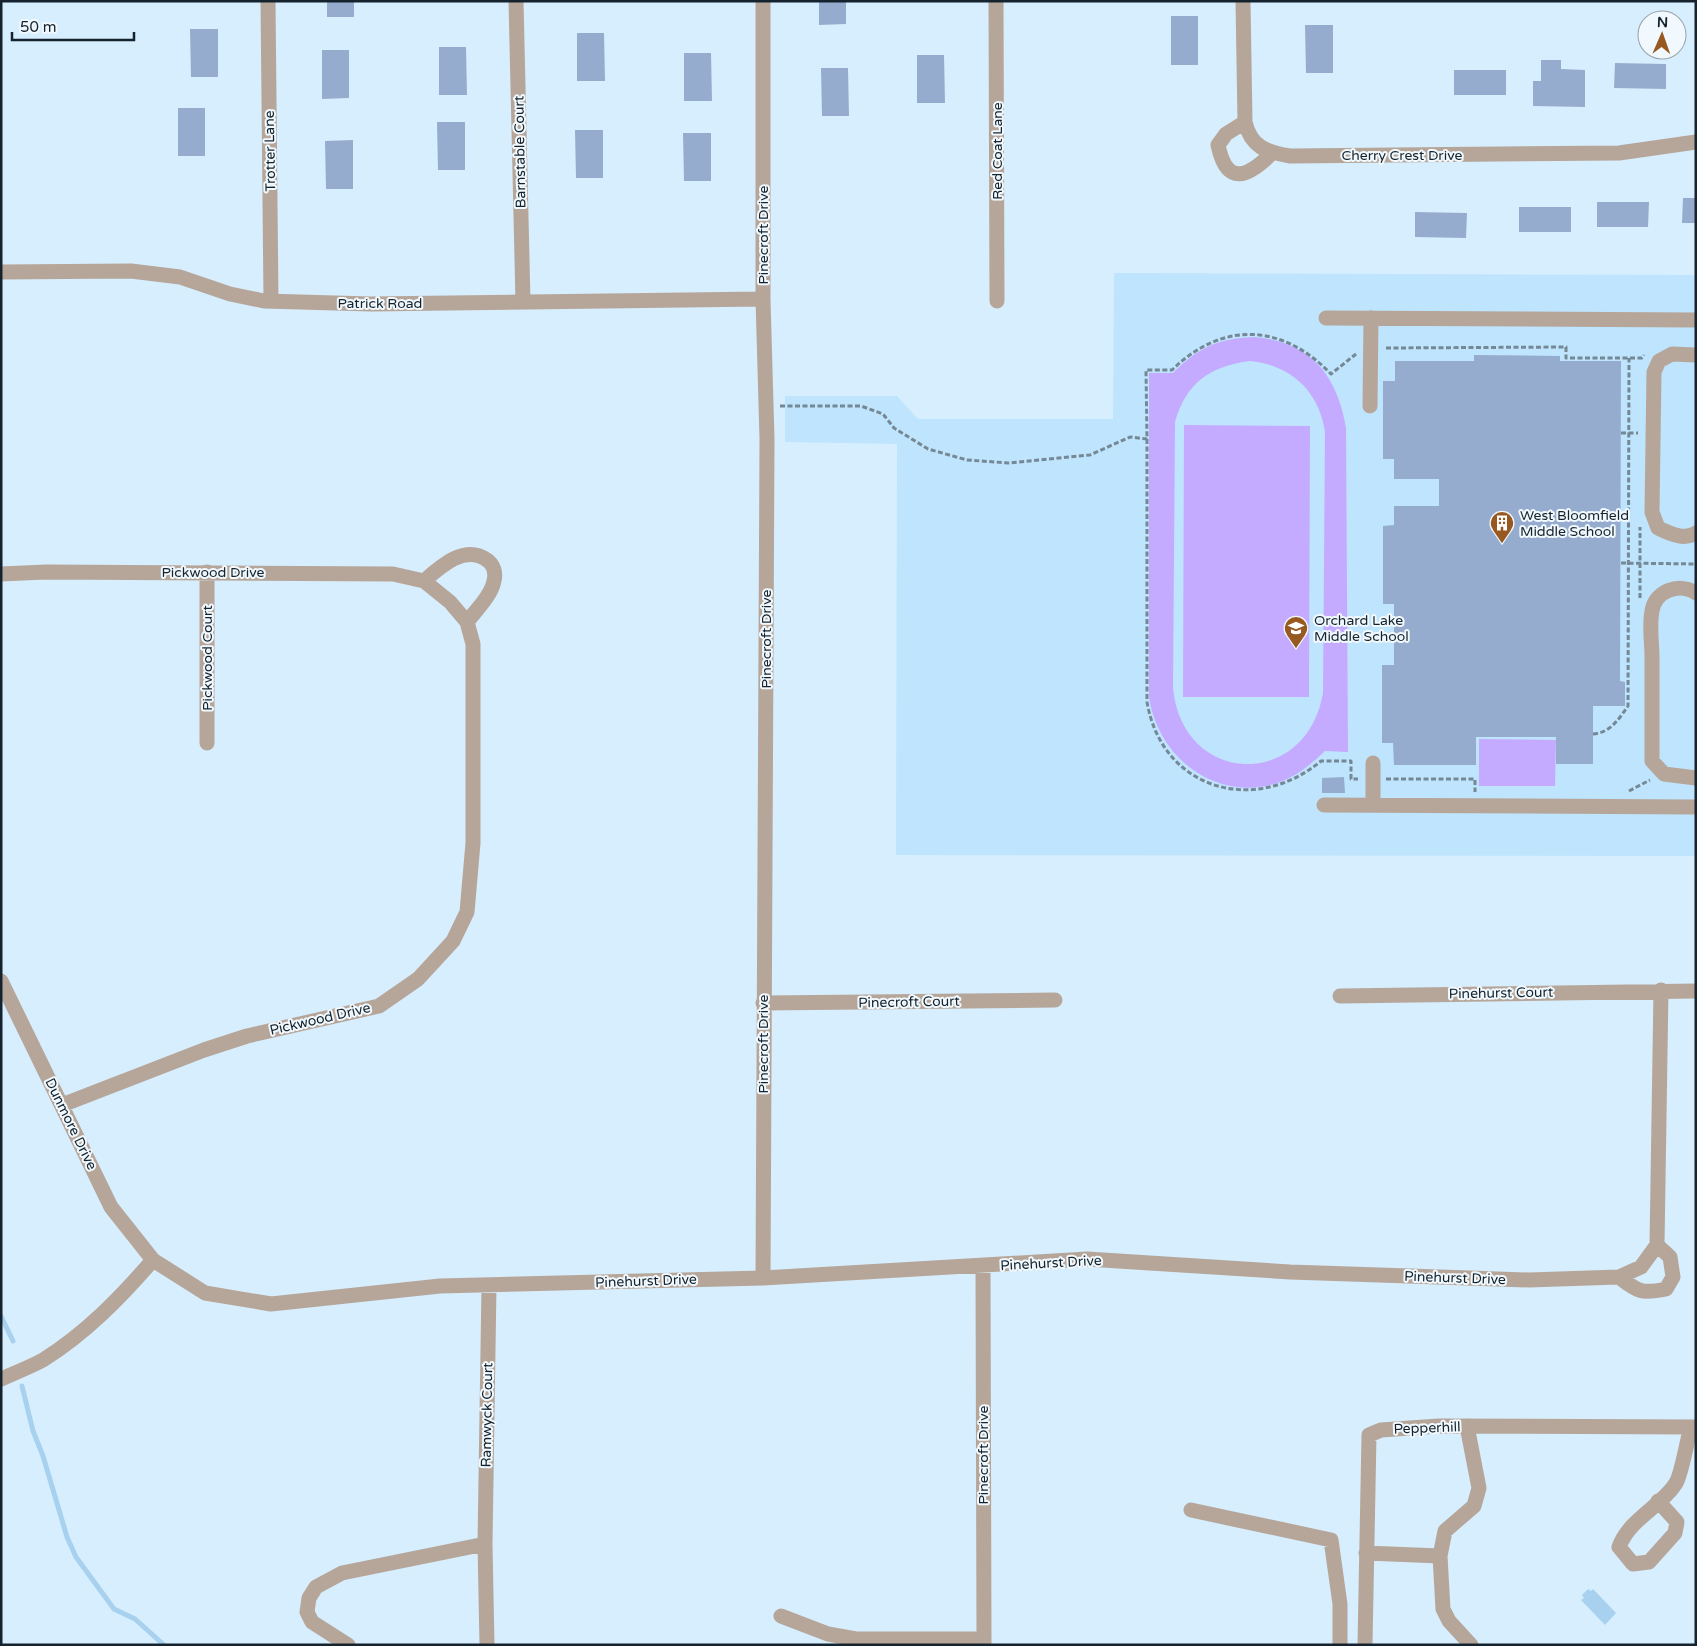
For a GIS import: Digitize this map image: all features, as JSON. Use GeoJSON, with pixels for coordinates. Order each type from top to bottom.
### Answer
{"type":"FeatureCollection","features":[{"type":"Feature","properties":{"kind":"street","name":"Trotter Lane"},"geometry":{"type":"LineString","coordinates":[[268,1],[271,301]]}},
{"type":"Feature","properties":{"kind":"street","name":"Barnstable Court"},"geometry":{"type":"LineString","coordinates":[[516,1],[523,302]]}},
{"type":"Feature","properties":{"kind":"street","name":"Pinecroft Drive"},"geometry":{"type":"LineString","coordinates":[[763,1278],[766,406],[763,299],[764,1]]}},
{"type":"Feature","properties":{"kind":"street","name":"Red Coat Lane"},"geometry":{"type":"LineString","coordinates":[[996,1],[997,301]]}},
{"type":"Feature","properties":{"kind":"street","name":"Cherry Crest Drive"},"geometry":{"type":"LineString","coordinates":[[1244,1],[1245,122],[1248,135],[1256,144],[1272,153],[1290,156],[1569,155],[1619,153],[1696,142]]}},
{"type":"Feature","properties":{"kind":"street"},"geometry":{"type":"LineString","coordinates":[[1245,122],[1226,134],[1218,145],[1221,160],[1226,168],[1239,174],[1250,173],[1272,153]]}},
{"type":"Feature","properties":{"kind":"street","name":"Patrick Road"},"geometry":{"type":"LineString","coordinates":[[1,272],[131,271],[180,277],[230,294],[271,301],[371,304],[763,299]]}},
{"type":"Feature","properties":{"kind":"street"},"geometry":{"type":"LineString","coordinates":[[1326,318],[1696,320]]}},
{"type":"Feature","properties":{"kind":"street"},"geometry":{"type":"LineString","coordinates":[[1370,406],[1371,318]]}},
{"type":"Feature","properties":{"kind":"street"},"geometry":{"type":"LineString","coordinates":[[1696,355],[1672,354],[1658,361],[1654,372],[1652,512],[1658,528],[1674,535],[1692,536],[1696,533]]}},
{"type":"Feature","properties":{"kind":"street"},"geometry":{"type":"LineString","coordinates":[[424,581],[455,558],[465,555],[477,554],[489,562],[495,570],[494,582],[467,622]]}},
{"type":"Feature","properties":{"kind":"street","name":"Pickwood Drive"},"geometry":{"type":"LineString","coordinates":[[1,574],[46,572],[368,572],[393,574],[424,581],[450,602],[467,622],[473,644],[473,843],[467,912],[453,941],[418,979],[379,1006],[247,1036],[204,1050],[62,1105]]}},
{"type":"Feature","properties":{"kind":"street","name":"Pickwood Court"},"geometry":{"type":"LineString","coordinates":[[207,572],[207,743]]}},
{"type":"Feature","properties":{"kind":"street"},"geometry":{"type":"LineString","coordinates":[[1696,593],[1690,590],[1671,588],[1658,596],[1652,610],[1652,761],[1664,774],[1696,778]]}},
{"type":"Feature","properties":{"kind":"street"},"geometry":{"type":"LineString","coordinates":[[1373,763],[1373,805]]}},
{"type":"Feature","properties":{"kind":"street"},"geometry":{"type":"LineString","coordinates":[[1324,805],[1696,807]]}},
{"type":"Feature","properties":{"kind":"street","name":"Dunmore Drive"},"geometry":{"type":"LineString","coordinates":[[1,981],[111,1207],[153,1260]]}},
{"type":"Feature","properties":{"kind":"street"},"geometry":{"type":"LineString","coordinates":[[1619,1277],[1638,1291],[1648,1293],[1666,1289],[1674,1277],[1670,1257],[1657,1245],[1661,990],[1696,991]]}},
{"type":"Feature","properties":{"kind":"street","name":"Pinehurst Court"},"geometry":{"type":"LineString","coordinates":[[1340,996],[1661,990]]}},
{"type":"Feature","properties":{"kind":"street","name":"Pinecroft Court"},"geometry":{"type":"LineString","coordinates":[[763,1003],[1055,1000]]}},
{"type":"Feature","properties":{"kind":"street","name":"Pinehurst Drive"},"geometry":{"type":"LineString","coordinates":[[153,1260],[205,1293],[271,1304],[440,1286],[763,1278],[1087,1259],[1320,1273],[1529,1280],[1619,1277],[1641,1267],[1657,1245]]}},
{"type":"Feature","properties":{"kind":"street"},"geometry":{"type":"LineString","coordinates":[[1,1379],[42,1360],[92,1325],[117,1302],[153,1260]]}},
{"type":"Feature","properties":{"kind":"street","name":"Pinecroft Drive"},"geometry":{"type":"LineString","coordinates":[[983,1266],[984,1642]]}},
{"type":"Feature","properties":{"kind":"street","name":"Ramwyck Court"},"geometry":{"type":"LineString","coordinates":[[486,1645],[485,1544],[489,1285]]}},
{"type":"Feature","properties":{"kind":"street"},"geometry":{"type":"LineString","coordinates":[[1467,1426],[1480,1488],[1474,1506],[1445,1531],[1440,1556],[1443,1609],[1449,1621],[1471,1645]]}},
{"type":"Feature","properties":{"kind":"street","name":"Pepperhill"},"geometry":{"type":"LineString","coordinates":[[1365,1645],[1369,1436],[1381,1430],[1467,1426],[1693,1427]]}},
{"type":"Feature","properties":{"kind":"street"},"geometry":{"type":"LineString","coordinates":[[1658,1501],[1676,1483],[1693,1427]]}},
{"type":"Feature","properties":{"kind":"street"},"geometry":{"type":"LineString","coordinates":[[1190,1510],[1331,1540],[1340,1604],[1340,1645]]}},
{"type":"Feature","properties":{"kind":"street"},"geometry":{"type":"LineString","coordinates":[[348,1645],[312,1622],[307,1612],[309,1598],[316,1586],[342,1573],[485,1544]]}},
{"type":"Feature","properties":{"kind":"street"},"geometry":{"type":"LineString","coordinates":[[1366,1553],[1440,1556]]}},
{"type":"Feature","properties":{"kind":"street"},"geometry":{"type":"LineString","coordinates":[[781,1616],[828,1634],[856,1639],[984,1642]]}},
{"type":"Feature","properties":{"kind":"path"},"geometry":{"type":"LineString","coordinates":[[1485,793],[1475,793],[1475,779],[1351,779],[1350,761],[1321,761],[1307,773],[1280,785],[1262,790],[1224,788],[1191,774],[1175,762],[1164,748],[1150,716],[1147,693],[1146,370],[1172,370],[1187,356],[1207,342],[1234,336],[1258,335],[1280,338],[1314,356],[1331,374],[1360,352],[1370,349],[1566,347],[1566,358],[1642,358],[1648,352]]}},
{"type":"Feature","properties":{"kind":"path"},"geometry":{"type":"LineString","coordinates":[[1593,734],[1602,734],[1608,730],[1628,706],[1629,358]]}},
{"type":"Feature","properties":{"kind":"path"},"geometry":{"type":"LineString","coordinates":[[766,406],[862,406],[883,414],[894,428],[928,449],[967,460],[1009,464],[1090,455],[1130,437],[1147,439]]}},
{"type":"Feature","properties":{"kind":"path"},"geometry":{"type":"LineString","coordinates":[[1621,563],[1696,564]]}},
{"type":"Feature","properties":{"kind":"path"},"geometry":{"type":"LineString","coordinates":[[1624,794],[1648,782],[1660,770]]}},
{"type":"Feature","properties":{"kind":"shaded area","name":"Orchard Lake Middle School"},"geometry":{"type":"Polygon","coordinates":[[[1114,273],[1696,275],[1696,856],[896,855],[897,444],[785,442],[785,396],[897,396],[918,419],[1113,419],[1114,273]]]}},
{"type":"Feature","properties":{"kind":"shaded area"},"geometry":{"type":"Polygon","coordinates":[[[1254,337],[1274,340],[1291,346],[1318,364],[1336,392],[1346,428],[1348,752],[1325,751],[1295,775],[1274,784],[1252,788],[1230,786],[1210,780],[1192,769],[1177,755],[1164,738],[1154,719],[1149,697],[1149,373],[1173,373],[1191,357],[1209,346],[1241,338],[1254,337]],[[1250,361],[1236,363],[1212,372],[1193,387],[1180,408],[1175,422],[1173,688],[1181,720],[1198,744],[1220,758],[1245,764],[1270,760],[1294,747],[1312,725],[1323,693],[1325,432],[1317,404],[1301,383],[1290,374],[1265,364],[1250,361]]]}},
{"type":"Feature","properties":{"kind":"shaded area"},"geometry":{"type":"Polygon","coordinates":[[[1184,425],[1310,426],[1309,697],[1183,697],[1184,425]]]}},
{"type":"Feature","properties":{"kind":"shaded area"},"geometry":{"type":"Polygon","coordinates":[[[1479,739],[1556,740],[1555,786],[1479,786],[1479,739]]]}},
{"type":"Feature","properties":{"kind":"shaded area"},"geometry":{"type":"Polygon","coordinates":[[[1588,1589],[1591,1591],[1593,1589],[1616,1613],[1605,1625],[1581,1600],[1584,1598],[1582,1595],[1588,1589]]]}},
{"type":"Feature","properties":{"kind":"building"},"geometry":{"type":"Polygon","coordinates":[[[327,1],[354,1],[354,17],[327,17],[327,1]]]}},
{"type":"Feature","properties":{"kind":"building"},"geometry":{"type":"Polygon","coordinates":[[[819,1],[846,1],[846,24],[819,25],[819,1]]]}},
{"type":"Feature","properties":{"kind":"building"},"geometry":{"type":"Polygon","coordinates":[[[1171,16],[1198,16],[1198,65],[1171,65],[1171,16]]]}},
{"type":"Feature","properties":{"kind":"building"},"geometry":{"type":"Polygon","coordinates":[[[1305,25],[1333,25],[1333,73],[1306,73],[1305,25]]]}},
{"type":"Feature","properties":{"kind":"building"},"geometry":{"type":"Polygon","coordinates":[[[190,29],[218,29],[218,77],[191,77],[190,29]]]}},
{"type":"Feature","properties":{"kind":"building"},"geometry":{"type":"Polygon","coordinates":[[[577,33],[604,33],[605,81],[577,81],[577,33]]]}},
{"type":"Feature","properties":{"kind":"building"},"geometry":{"type":"Polygon","coordinates":[[[439,47],[466,47],[467,95],[439,95],[439,47]]]}},
{"type":"Feature","properties":{"kind":"building"},"geometry":{"type":"Polygon","coordinates":[[[322,50],[349,50],[349,98],[322,99],[322,50]]]}},
{"type":"Feature","properties":{"kind":"building"},"geometry":{"type":"Polygon","coordinates":[[[684,53],[711,53],[712,101],[684,101],[684,53]]]}},
{"type":"Feature","properties":{"kind":"building"},"geometry":{"type":"Polygon","coordinates":[[[917,55],[944,55],[945,103],[917,103],[917,55]]]}},
{"type":"Feature","properties":{"kind":"building"},"geometry":{"type":"Polygon","coordinates":[[[1541,60],[1561,60],[1561,69],[1585,70],[1585,107],[1533,106],[1533,81],[1541,81],[1541,60]]]}},
{"type":"Feature","properties":{"kind":"building"},"geometry":{"type":"Polygon","coordinates":[[[1615,63],[1666,64],[1666,89],[1614,88],[1615,63]]]}},
{"type":"Feature","properties":{"kind":"building"},"geometry":{"type":"Polygon","coordinates":[[[821,68],[848,68],[849,116],[822,116],[821,68]]]}},
{"type":"Feature","properties":{"kind":"building"},"geometry":{"type":"Polygon","coordinates":[[[1454,70],[1506,70],[1506,95],[1454,95],[1454,70]]]}},
{"type":"Feature","properties":{"kind":"building"},"geometry":{"type":"Polygon","coordinates":[[[178,108],[205,108],[205,156],[178,156],[178,108]]]}},
{"type":"Feature","properties":{"kind":"building"},"geometry":{"type":"Polygon","coordinates":[[[437,122],[465,122],[465,170],[438,170],[437,122]]]}},
{"type":"Feature","properties":{"kind":"building"},"geometry":{"type":"Polygon","coordinates":[[[575,130],[603,130],[603,178],[576,178],[575,130]]]}},
{"type":"Feature","properties":{"kind":"building"},"geometry":{"type":"Polygon","coordinates":[[[683,133],[711,133],[711,181],[684,181],[683,133]]]}},
{"type":"Feature","properties":{"kind":"building"},"geometry":{"type":"Polygon","coordinates":[[[353,140],[353,189],[326,189],[325,141],[353,140]]]}},
{"type":"Feature","properties":{"kind":"building"},"geometry":{"type":"Polygon","coordinates":[[[1683,198],[1696,198],[1696,223],[1682,223],[1683,198]]]}},
{"type":"Feature","properties":{"kind":"building"},"geometry":{"type":"Polygon","coordinates":[[[1597,202],[1649,202],[1648,227],[1597,227],[1597,202]]]}},
{"type":"Feature","properties":{"kind":"building"},"geometry":{"type":"Polygon","coordinates":[[[1519,207],[1571,207],[1571,232],[1519,232],[1519,207]]]}},
{"type":"Feature","properties":{"kind":"building"},"geometry":{"type":"Polygon","coordinates":[[[1415,212],[1467,213],[1466,238],[1415,237],[1415,212]]]}},
{"type":"Feature","properties":{"kind":"building","name":"West Bloomfield Middle School"},"geometry":{"type":"Polygon","coordinates":[[[1474,355],[1560,356],[1560,361],[1621,361],[1620,681],[1625,682],[1625,706],[1593,706],[1593,764],[1556,764],[1556,737],[1476,737],[1476,765],[1394,765],[1393,743],[1382,743],[1382,665],[1394,665],[1394,604],[1383,604],[1383,526],[1394,525],[1394,506],[1439,506],[1439,479],[1394,479],[1394,459],[1383,459],[1383,381],[1395,381],[1395,361],[1474,361],[1474,355]]]}},
{"type":"Feature","properties":{"kind":"building"},"geometry":{"type":"Polygon","coordinates":[[[1344,777],[1345,793],[1322,793],[1322,778],[1344,777]]]}},
{"type":"Feature","properties":{"kind":"waterway"},"geometry":{"type":"LineString","coordinates":[[1,1316],[13,1341]]}},
{"type":"Feature","properties":{"kind":"waterway"},"geometry":{"type":"LineString","coordinates":[[22,1386],[33,1431],[43,1456],[67,1537],[76,1557],[114,1609],[135,1619],[164,1645]]}},
{"type":"Feature","properties":{"kind":"place","name":"West Bloomfield Middle School"},"geometry":{"type":"Point","coordinates":[1502,544]}},
{"type":"Feature","properties":{"kind":"place","name":"Orchard Lake Middle School"},"geometry":{"type":"Point","coordinates":[1296,649]}}]}
